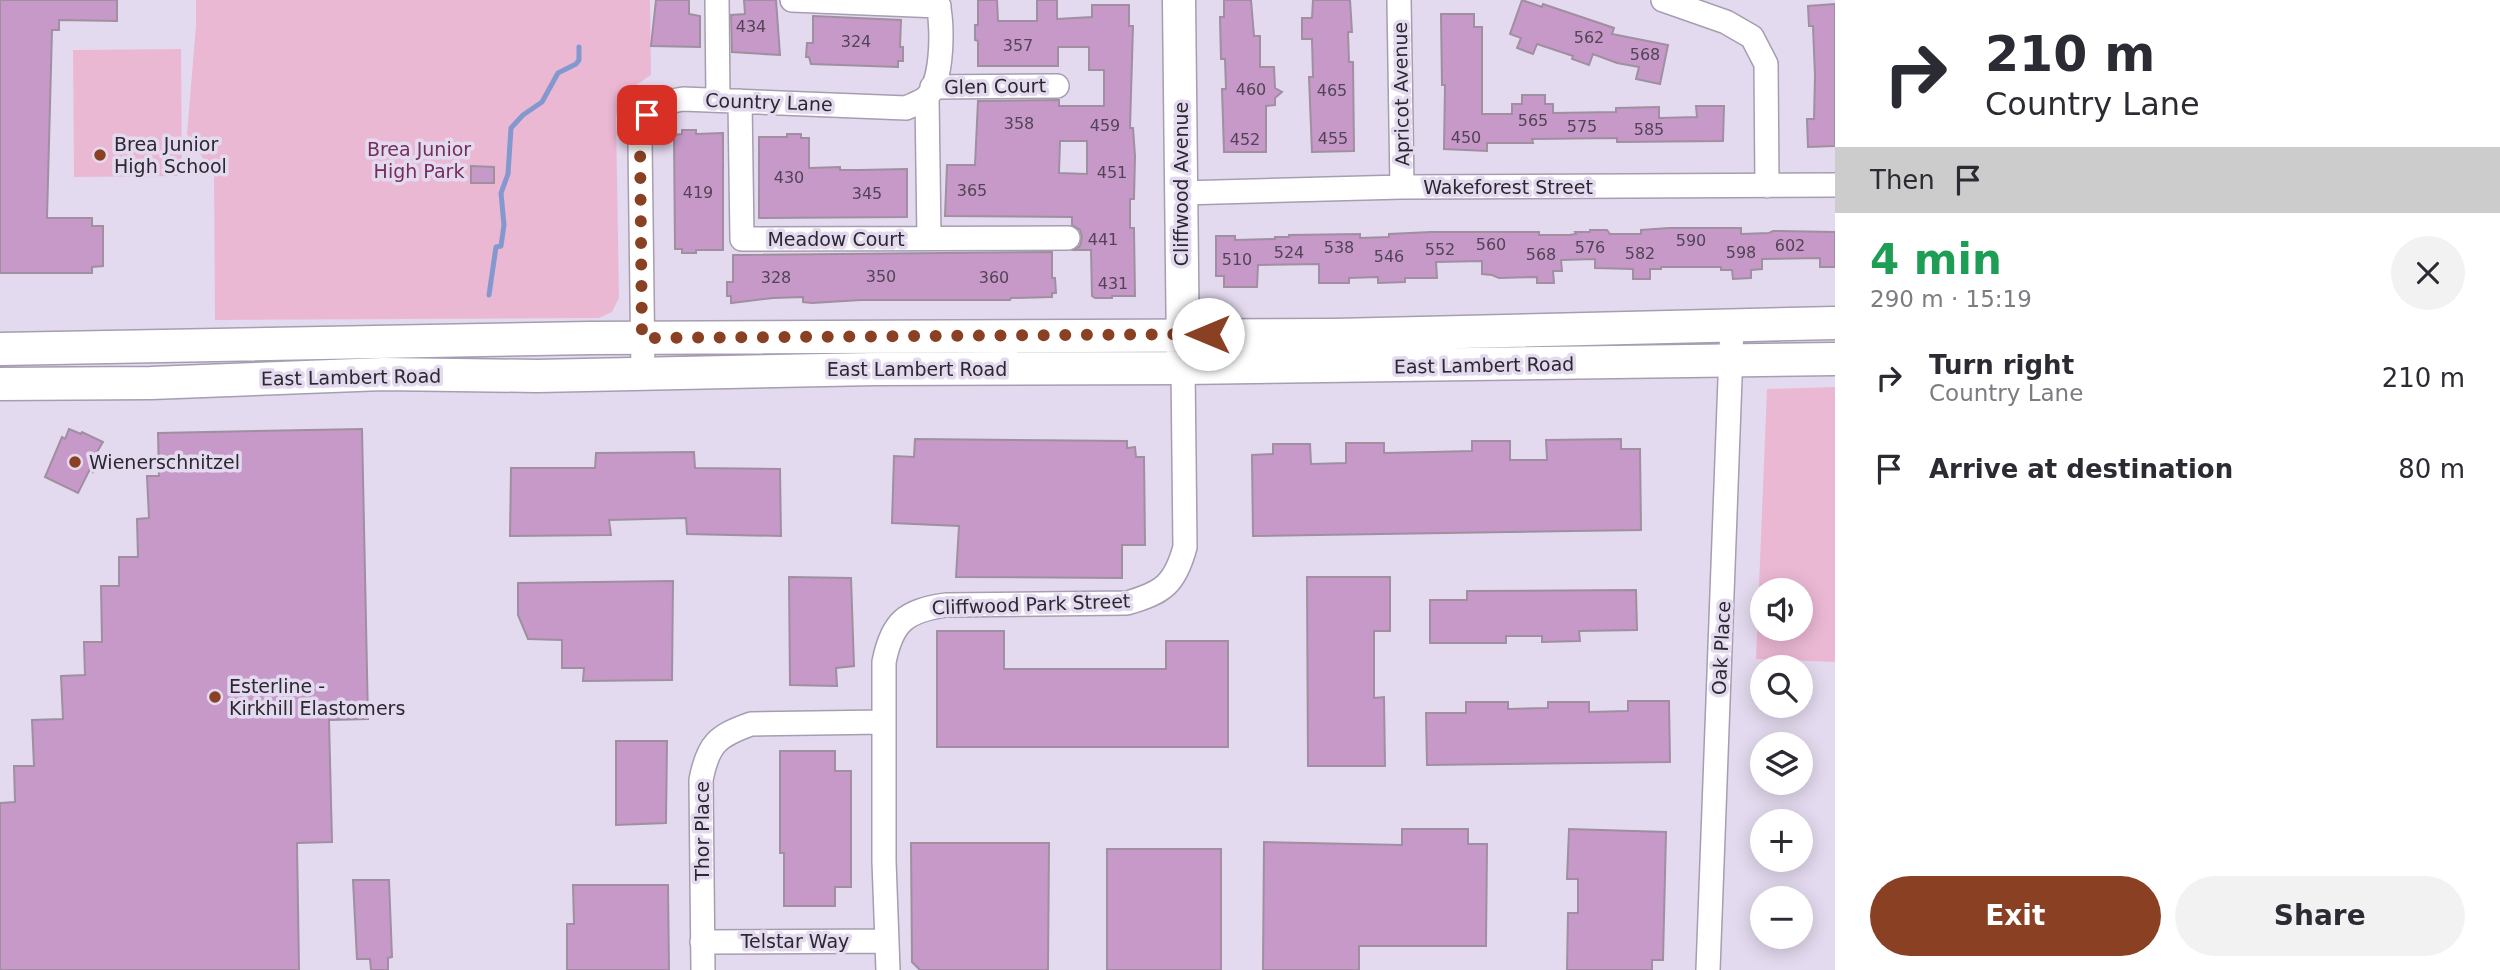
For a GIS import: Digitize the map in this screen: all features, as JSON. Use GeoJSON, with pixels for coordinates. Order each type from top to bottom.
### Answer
{"type":"FeatureCollection","features":[{"type":"Feature","properties":{"kind":"main road","name":"Cliffwood Avenue"},"geometry":{"type":"LineString","coordinates":[[1179,0],[1183,368]]}},
{"type":"Feature","properties":{"kind":"main road","name":"East Lambert Road"},"geometry":{"type":"LineString","coordinates":[[0,349],[642,338],[1335,335],[1835,323]]}},
{"type":"Feature","properties":{"kind":"main road"},"geometry":{"type":"LineString","coordinates":[[381,341],[383,374]]}},
{"type":"Feature","properties":{"kind":"main road","name":"East Lambert Road"},"geometry":{"type":"LineString","coordinates":[[0,384],[151,383],[383,374],[537,376],[888,369],[1183,368],[1835,359]]}},
{"type":"Feature","properties":{"kind":"street"},"geometry":{"type":"LineString","coordinates":[[717,0],[729,100]]}},
{"type":"Feature","properties":{"kind":"street"},"geometry":{"type":"LineString","coordinates":[[792,0],[938,3],[941,42],[936,79],[930,92]]}},
{"type":"Feature","properties":{"kind":"street","name":"Apricot Avenue"},"geometry":{"type":"LineString","coordinates":[[1399,0],[1402,187]]}},
{"type":"Feature","properties":{"kind":"street"},"geometry":{"type":"LineString","coordinates":[[1663,0],[1726,22],[1752,37],[1766,64],[1767,186]]}},
{"type":"Feature","properties":{"kind":"street","name":"Glen Court"},"geometry":{"type":"LineString","coordinates":[[930,92],[1057,86]]}},
{"type":"Feature","properties":{"kind":"street","name":"Country Lane"},"geometry":{"type":"LineString","coordinates":[[643,373],[641,125],[651,109],[664,102],[683,99],[906,108],[930,92]]}},
{"type":"Feature","properties":{"kind":"street","name":"Meadow Court"},"geometry":{"type":"LineString","coordinates":[[929,238],[930,92]]}},
{"type":"Feature","properties":{"kind":"street","name":"Meadow Court"},"geometry":{"type":"LineString","coordinates":[[729,100],[742,239],[1068,238]]}},
{"type":"Feature","properties":{"kind":"street","name":"Wakeforest Street"},"geometry":{"type":"LineString","coordinates":[[1182,193],[1402,187],[1835,185]]}},
{"type":"Feature","properties":{"kind":"street","name":"Oak Place"},"geometry":{"type":"LineString","coordinates":[[1708,970],[1732,325]]}},
{"type":"Feature","properties":{"kind":"street","name":"Cliffwood Park Street"},"geometry":{"type":"LineString","coordinates":[[888,970],[884,662],[888,639],[904,619],[923,608],[946,605],[1127,603],[1149,597],[1169,584],[1180,567],[1185,547],[1183,368]]}},
{"type":"Feature","properties":{"kind":"street","name":"Thor Place"},"geometry":{"type":"LineString","coordinates":[[703,970],[701,780],[705,757],[718,741],[751,724],[884,722]]}},
{"type":"Feature","properties":{"kind":"street","name":"Telstar Way"},"geometry":{"type":"LineString","coordinates":[[702,942],[887,941]]}},
{"type":"Feature","properties":{"kind":"green space","name":"Brea Junior High Park"},"geometry":{"type":"Polygon","coordinates":[[[196,0],[650,0],[651,75],[621,95],[616,117],[619,298],[612,312],[599,318],[215,320],[214,175],[187,134],[196,0]]]}},
{"type":"Feature","properties":{"kind":"green space"},"geometry":{"type":"Polygon","coordinates":[[[181,49],[182,176],[74,177],[73,50],[181,49]]]}},
{"type":"Feature","properties":{"kind":"green space"},"geometry":{"type":"Polygon","coordinates":[[[1835,387],[1835,662],[1813,661],[1813,655],[1756,655],[1757,641],[1813,641],[1813,578],[1759,578],[1767,389],[1835,387]]]}},
{"type":"Feature","properties":{"kind":"building"},"geometry":{"type":"Polygon","coordinates":[[[0,0],[117,0],[117,21],[59,20],[59,30],[52,30],[47,218],[92,218],[92,226],[103,226],[103,266],[92,267],[92,273],[0,273],[0,0]]]}},
{"type":"Feature","properties":{"kind":"building"},"geometry":{"type":"Polygon","coordinates":[[[656,0],[689,0],[689,14],[700,16],[700,47],[651,46],[656,0]]]}},
{"type":"Feature","properties":{"kind":"building"},"geometry":{"type":"Polygon","coordinates":[[[744,0],[776,0],[780,55],[732,52],[731,15],[745,14],[744,0]]]}},
{"type":"Feature","properties":{"kind":"building"},"geometry":{"type":"Polygon","coordinates":[[[978,0],[997,0],[998,21],[1037,21],[1037,0],[1057,0],[1057,19],[1092,17],[1092,5],[1129,5],[1129,26],[1133,26],[1130,128],[1133,128],[1135,156],[1130,228],[1134,228],[1135,296],[1092,296],[1091,250],[1074,250],[1080,246],[1082,237],[1080,230],[1072,225],[1072,217],[945,216],[947,165],[975,165],[978,101],[1059,100],[1059,106],[1104,106],[1104,70],[1089,70],[1089,47],[1058,47],[1058,66],[978,66],[975,25],[978,25],[978,0]],[[1060,141],[1059,173],[1087,174],[1087,141],[1060,141]]]}},
{"type":"Feature","properties":{"kind":"building"},"geometry":{"type":"Polygon","coordinates":[[[1224,0],[1251,0],[1254,36],[1260,36],[1260,67],[1274,67],[1275,88],[1282,92],[1275,98],[1275,105],[1266,106],[1266,152],[1224,152],[1222,89],[1226,89],[1225,59],[1221,59],[1220,17],[1224,17],[1224,0]]]}},
{"type":"Feature","properties":{"kind":"building"},"geometry":{"type":"Polygon","coordinates":[[[1313,0],[1350,0],[1352,32],[1348,32],[1349,62],[1353,62],[1354,151],[1312,152],[1309,77],[1313,77],[1312,39],[1302,39],[1302,18],[1312,18],[1313,0]]]}},
{"type":"Feature","properties":{"kind":"building"},"geometry":{"type":"Polygon","coordinates":[[[1522,0],[1542,7],[1543,4],[1614,28],[1612,34],[1668,45],[1660,84],[1636,79],[1639,67],[1617,63],[1593,54],[1589,65],[1572,59],[1573,56],[1537,44],[1533,54],[1517,48],[1521,38],[1510,34],[1522,0]]]}},
{"type":"Feature","properties":{"kind":"building"},"geometry":{"type":"Polygon","coordinates":[[[1835,4],[1835,146],[1808,147],[1807,119],[1814,119],[1815,76],[1813,26],[1809,26],[1808,6],[1835,4]]]}},
{"type":"Feature","properties":{"kind":"building"},"geometry":{"type":"Polygon","coordinates":[[[1441,14],[1474,14],[1474,27],[1482,27],[1482,114],[1512,114],[1512,104],[1522,104],[1522,95],[1545,95],[1545,104],[1553,104],[1553,113],[1616,112],[1616,108],[1659,107],[1659,118],[1697,117],[1696,106],[1724,106],[1723,141],[1617,142],[1617,138],[1532,139],[1533,143],[1487,143],[1487,151],[1444,149],[1445,85],[1442,85],[1441,14]]]}},
{"type":"Feature","properties":{"kind":"building"},"geometry":{"type":"Polygon","coordinates":[[[813,16],[901,20],[900,47],[903,47],[903,61],[898,61],[898,67],[811,64],[809,57],[806,57],[807,43],[813,43],[813,16]]]}},
{"type":"Feature","properties":{"kind":"building"},"geometry":{"type":"Polygon","coordinates":[[[682,130],[696,130],[696,134],[723,133],[723,250],[682,253],[682,249],[675,249],[674,135],[682,134],[682,130]]]}},
{"type":"Feature","properties":{"kind":"building"},"geometry":{"type":"Polygon","coordinates":[[[787,134],[801,134],[801,138],[809,138],[809,168],[907,169],[907,217],[759,218],[759,137],[787,137],[787,134]]]}},
{"type":"Feature","properties":{"kind":"building"},"geometry":{"type":"Polygon","coordinates":[[[471,166],[494,167],[494,183],[471,183],[471,166]]]}},
{"type":"Feature","properties":{"kind":"building"},"geometry":{"type":"Polygon","coordinates":[[[1741,228],[1741,234],[1773,231],[1835,232],[1835,267],[1820,267],[1820,258],[1762,259],[1762,269],[1751,270],[1751,278],[1733,279],[1732,270],[1721,270],[1721,267],[1661,267],[1650,269],[1650,279],[1633,279],[1633,269],[1595,268],[1595,259],[1561,260],[1562,271],[1553,271],[1554,283],[1537,283],[1537,277],[1499,278],[1482,274],[1482,261],[1436,262],[1437,278],[1405,278],[1405,282],[1378,283],[1378,277],[1349,278],[1349,283],[1319,283],[1319,264],[1258,265],[1257,287],[1224,287],[1224,276],[1216,276],[1216,236],[1235,236],[1235,240],[1275,239],[1289,235],[1360,234],[1360,238],[1389,237],[1389,234],[1431,232],[1539,232],[1539,235],[1569,235],[1590,230],[1607,230],[1610,234],[1641,234],[1641,230],[1741,228]]]}},
{"type":"Feature","properties":{"kind":"building"},"geometry":{"type":"Polygon","coordinates":[[[1052,252],[1052,278],[1055,278],[1056,293],[1052,293],[1052,297],[812,303],[803,302],[803,297],[731,303],[731,296],[727,296],[727,282],[733,282],[733,255],[1052,252]]]}},
{"type":"Feature","properties":{"kind":"building","name":"Wienerschnitzel"},"geometry":{"type":"Polygon","coordinates":[[[69,429],[103,442],[97,452],[101,455],[93,472],[90,469],[78,493],[45,477],[62,437],[65,439],[69,429]]]}},
{"type":"Feature","properties":{"kind":"building","name":"Esterline - Kirkhill Elastomers"},"geometry":{"type":"Polygon","coordinates":[[[362,429],[368,719],[329,720],[332,842],[297,843],[299,970],[0,970],[0,803],[15,802],[14,766],[34,766],[32,720],[63,719],[61,676],[85,675],[84,642],[102,642],[101,586],[119,586],[119,557],[138,557],[137,519],[149,518],[147,476],[159,476],[158,433],[362,429]]]}},
{"type":"Feature","properties":{"kind":"building"},"geometry":{"type":"Polygon","coordinates":[[[915,439],[1127,441],[1127,448],[1135,447],[1136,457],[1144,457],[1145,545],[1122,545],[1122,578],[956,577],[959,526],[892,523],[894,456],[914,457],[915,439]]]}},
{"type":"Feature","properties":{"kind":"building"},"geometry":{"type":"Polygon","coordinates":[[[1621,439],[1621,449],[1640,449],[1641,530],[1253,536],[1252,455],[1273,454],[1273,444],[1310,444],[1311,464],[1346,463],[1346,443],[1384,443],[1384,453],[1472,451],[1472,441],[1510,441],[1510,460],[1547,460],[1546,440],[1621,439]]]}},
{"type":"Feature","properties":{"kind":"building"},"geometry":{"type":"Polygon","coordinates":[[[694,452],[695,468],[780,469],[781,536],[687,534],[686,518],[609,520],[611,535],[510,536],[511,468],[595,468],[596,453],[694,452]]]}},
{"type":"Feature","properties":{"kind":"building"},"geometry":{"type":"Polygon","coordinates":[[[789,577],[851,578],[854,666],[836,668],[837,686],[790,685],[789,577]]]}},
{"type":"Feature","properties":{"kind":"building"},"geometry":{"type":"Polygon","coordinates":[[[1307,577],[1390,577],[1390,631],[1374,631],[1374,698],[1384,697],[1385,766],[1308,766],[1307,577]]]}},
{"type":"Feature","properties":{"kind":"building"},"geometry":{"type":"Polygon","coordinates":[[[673,581],[672,680],[583,681],[584,668],[562,668],[562,640],[528,639],[518,615],[518,583],[673,581]]]}},
{"type":"Feature","properties":{"kind":"building"},"geometry":{"type":"Polygon","coordinates":[[[1636,590],[1637,630],[1579,631],[1580,641],[1542,642],[1542,636],[1506,636],[1506,643],[1430,643],[1430,600],[1467,600],[1467,591],[1636,590]]]}},
{"type":"Feature","properties":{"kind":"building"},"geometry":{"type":"Polygon","coordinates":[[[937,631],[1004,631],[1004,669],[1166,669],[1166,641],[1228,641],[1228,747],[937,747],[937,631]]]}},
{"type":"Feature","properties":{"kind":"building"},"geometry":{"type":"Polygon","coordinates":[[[1628,701],[1669,701],[1670,762],[1427,765],[1426,713],[1466,713],[1466,702],[1508,702],[1508,709],[1548,708],[1548,702],[1589,702],[1589,712],[1628,711],[1628,701]]]}},
{"type":"Feature","properties":{"kind":"building"},"geometry":{"type":"Polygon","coordinates":[[[616,741],[667,741],[666,823],[616,825],[616,741]]]}},
{"type":"Feature","properties":{"kind":"building"},"geometry":{"type":"Polygon","coordinates":[[[780,751],[835,751],[835,771],[851,771],[851,887],[835,887],[835,906],[784,906],[784,853],[780,853],[780,751]]]}},
{"type":"Feature","properties":{"kind":"building"},"geometry":{"type":"Polygon","coordinates":[[[1402,829],[1468,829],[1468,844],[1487,844],[1486,946],[1359,946],[1359,970],[1263,970],[1264,842],[1402,845],[1402,829]]]}},
{"type":"Feature","properties":{"kind":"building"},"geometry":{"type":"Polygon","coordinates":[[[1569,829],[1666,832],[1663,960],[1652,960],[1652,970],[1567,970],[1568,913],[1578,913],[1578,879],[1567,879],[1569,829]]]}},
{"type":"Feature","properties":{"kind":"building"},"geometry":{"type":"Polygon","coordinates":[[[911,843],[1049,843],[1048,970],[920,970],[912,962],[911,843]]]}},
{"type":"Feature","properties":{"kind":"building"},"geometry":{"type":"Polygon","coordinates":[[[1107,849],[1221,849],[1221,970],[1107,970],[1107,849]]]}},
{"type":"Feature","properties":{"kind":"building"},"geometry":{"type":"Polygon","coordinates":[[[353,880],[389,880],[392,957],[388,958],[388,970],[371,970],[370,959],[357,959],[353,880]]]}},
{"type":"Feature","properties":{"kind":"building"},"geometry":{"type":"Polygon","coordinates":[[[573,885],[668,885],[669,970],[567,970],[567,924],[574,924],[573,885]]]}},
{"type":"Feature","properties":{"kind":"waterway"},"geometry":{"type":"LineString","coordinates":[[489,295],[496,247],[501,246],[504,225],[501,193],[508,174],[511,128],[523,115],[542,102],[558,73],[576,64],[579,60],[579,47]]}},
{"type":"Feature","properties":{"kind":"place","name":"Brea Junior High School"},"geometry":{"type":"Point","coordinates":[100,155]}},
{"type":"Feature","properties":{"kind":"place","name":"Wienerschnitzel"},"geometry":{"type":"Point","coordinates":[75,462]}},
{"type":"Feature","properties":{"kind":"place","name":"Esterline - Kirkhill Elastomers"},"geometry":{"type":"Point","coordinates":[215,697]}},
{"type":"Feature","properties":{"kind":"route"},"geometry":{"type":"LineString","coordinates":[[647,115],[641,125],[640,142],[642,338],[1208,334]]}}]}
